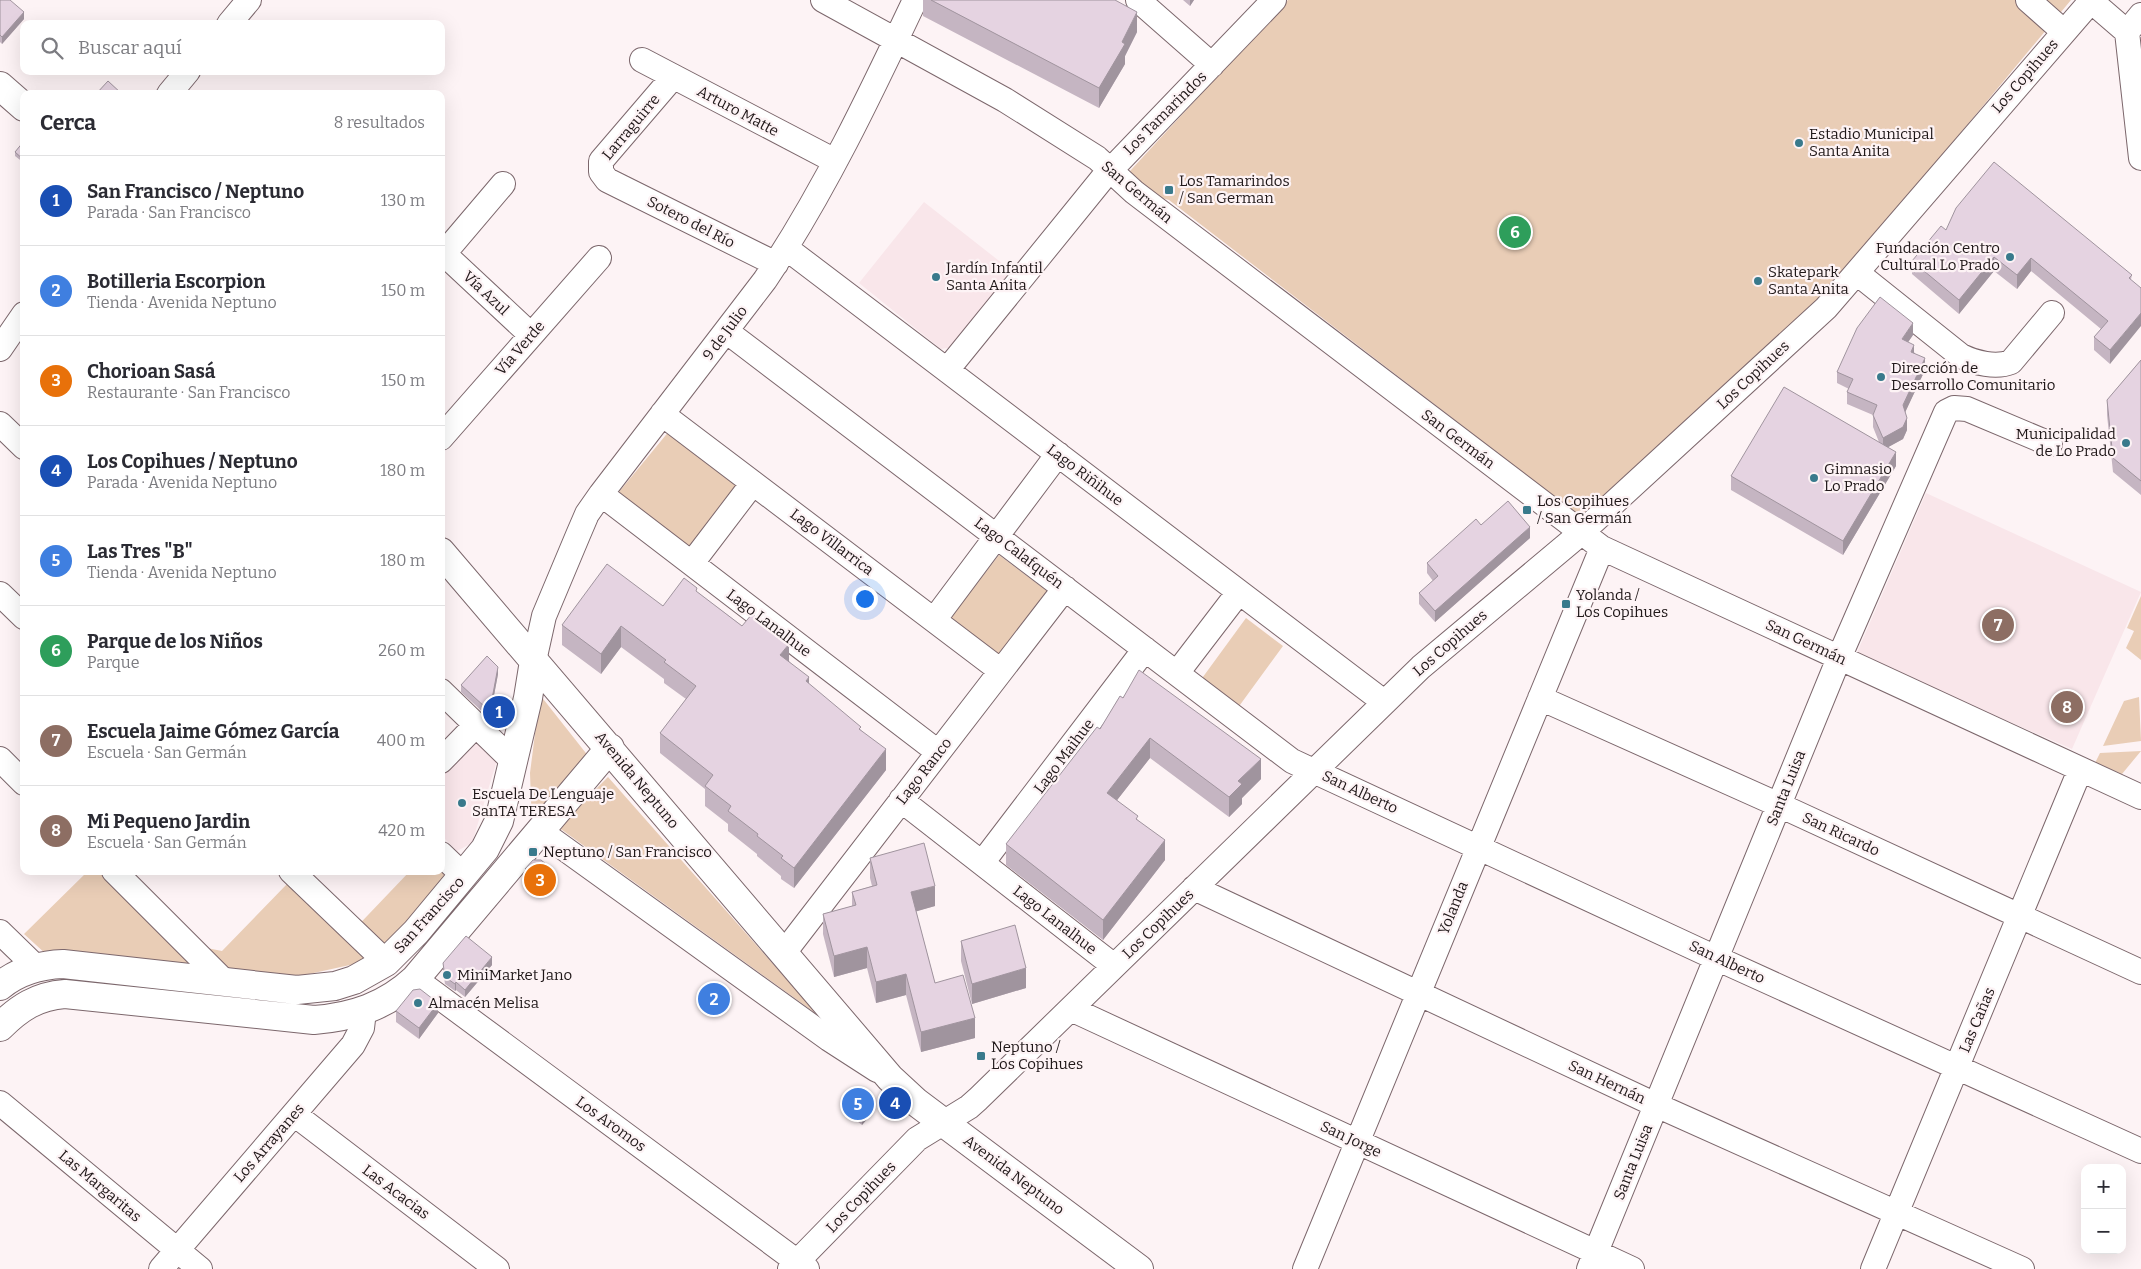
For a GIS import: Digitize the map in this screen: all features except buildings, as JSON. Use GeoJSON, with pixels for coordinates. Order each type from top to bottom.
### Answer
{"type":"FeatureCollection","features":[{"type":"Feature","properties":{"kind":"main road"},"geometry":{"type":"LineString","coordinates":[[0,86],[20,103]]}},
{"type":"Feature","properties":{"kind":"main road","name":"Avenida Neptuno"},"geometry":{"type":"LineString","coordinates":[[445,557],[890,1078],[916,1102],[1140,1269]]}},
{"type":"Feature","properties":{"kind":"main road","name":"San Francisco"},"geometry":{"type":"LineString","coordinates":[[0,986],[13,977],[36,967],[63,964],[226,983],[316,990],[354,980],[386,962],[410,938],[464,876],[485,849],[499,821],[528,698],[534,661]]}},
{"type":"Feature","properties":{"kind":"main road","name":"San Francisco"},"geometry":{"type":"LineString","coordinates":[[0,1027],[27,1004],[52,995],[65,994],[296,1019],[332,1019],[364,1011],[392,998],[415,979],[610,748]]}},
{"type":"Feature","properties":{"kind":"street"},"geometry":{"type":"LineString","coordinates":[[232,20],[249,0]]}},
{"type":"Feature","properties":{"kind":"street","name":"San Germán"},"geometry":{"type":"LineString","coordinates":[[823,0],[1005,100],[1097,158],[1134,192],[1602,548],[2080,770],[2141,796]]}},
{"type":"Feature","properties":{"kind":"street","name":"9 de Julio"},"geometry":{"type":"LineString","coordinates":[[534,661],[544,616],[587,514],[600,494],[726,331],[781,256],[835,161],[897,40],[915,0]]}},
{"type":"Feature","properties":{"kind":"street"},"geometry":{"type":"LineString","coordinates":[[1138,0],[1212,65]]}},
{"type":"Feature","properties":{"kind":"street","name":"Los Tamarindos"},"geometry":{"type":"LineString","coordinates":[[947,370],[1110,170],[1274,0]]}},
{"type":"Feature","properties":{"kind":"street"},"geometry":{"type":"LineString","coordinates":[[2028,0],[2064,32]]}},
{"type":"Feature","properties":{"kind":"street"},"geometry":{"type":"LineString","coordinates":[[2092,0],[2134,23],[2141,158]]}},
{"type":"Feature","properties":{"kind":"street","name":"Los Copihues"},"geometry":{"type":"LineString","coordinates":[[798,1267],[917,1139],[969,1107],[1421,667],[1581,533],[1826,308],[2092,0]]}},
{"type":"Feature","properties":{"kind":"street","name":"Arturo Matte"},"geometry":{"type":"LineString","coordinates":[[642,60],[835,161]]}},
{"type":"Feature","properties":{"kind":"street"},"geometry":{"type":"LineString","coordinates":[[172,90],[185,75]]}},
{"type":"Feature","properties":{"kind":"street","name":"Larraguirre"},"geometry":{"type":"LineString","coordinates":[[607,180],[601,172],[601,161],[673,77]]}},
{"type":"Feature","properties":{"kind":"street","name":"Sotero del Río"},"geometry":{"type":"LineString","coordinates":[[607,180],[781,256]]}},
{"type":"Feature","properties":{"kind":"street"},"geometry":{"type":"LineString","coordinates":[[445,251],[503,184]]}},
{"type":"Feature","properties":{"kind":"street","name":"Lago Riñihue"},"geometry":{"type":"LineString","coordinates":[[781,256],[947,370],[1384,702]]}},
{"type":"Feature","properties":{"kind":"street","name":"Vía Azul"},"geometry":{"type":"LineString","coordinates":[[445,257],[531,335]]}},
{"type":"Feature","properties":{"kind":"street","name":"Vía Verde"},"geometry":{"type":"LineString","coordinates":[[445,433],[599,258]]}},
{"type":"Feature","properties":{"kind":"street"},"geometry":{"type":"LineString","coordinates":[[1857,273],[1960,356],[1972,361],[2003,365],[2011,362],[2052,313]]}},
{"type":"Feature","properties":{"kind":"street"},"geometry":{"type":"LineString","coordinates":[[0,349],[20,320]]}},
{"type":"Feature","properties":{"kind":"street","name":"Lago Calafquén"},"geometry":{"type":"LineString","coordinates":[[726,331],[1292,761],[1314,771]]}},
{"type":"Feature","properties":{"kind":"street","name":"Santa Luisa"},"geometry":{"type":"LineString","coordinates":[[1592,1261],[1839,658],[1946,412],[1954,408],[1966,409],[2050,444]]}},
{"type":"Feature","properties":{"kind":"street","name":"Lago Villarrica"},"geometry":{"type":"LineString","coordinates":[[662,414],[1001,671]]}},
{"type":"Feature","properties":{"kind":"street"},"geometry":{"type":"LineString","coordinates":[[0,424],[20,443]]}},
{"type":"Feature","properties":{"kind":"street"},"geometry":{"type":"LineString","coordinates":[[934,620],[1058,454]]}},
{"type":"Feature","properties":{"kind":"street"},"geometry":{"type":"LineString","coordinates":[[692,563],[753,483]]}},
{"type":"Feature","properties":{"kind":"street","name":"Lago Lanalhue"},"geometry":{"type":"LineString","coordinates":[[600,494],[938,752]]}},
{"type":"Feature","properties":{"kind":"street","name":"Yolanda"},"geometry":{"type":"LineString","coordinates":[[1305,1269],[1602,548]]}},
{"type":"Feature","properties":{"kind":"street"},"geometry":{"type":"LineString","coordinates":[[1556,554],[1564,554],[1578,560],[1587,572],[1590,581]]}},
{"type":"Feature","properties":{"kind":"street","name":"Lago Ranco"},"geometry":{"type":"LineString","coordinates":[[783,954],[1065,588]]}},
{"type":"Feature","properties":{"kind":"street"},"geometry":{"type":"LineString","coordinates":[[1177,673],[1239,592]]}},
{"type":"Feature","properties":{"kind":"street"},"geometry":{"type":"LineString","coordinates":[[0,594],[20,613]]}},
{"type":"Feature","properties":{"kind":"street","name":"Lago Maihue"},"geometry":{"type":"LineString","coordinates":[[982,863],[1145,649]]}},
{"type":"Feature","properties":{"kind":"street"},"geometry":{"type":"LineString","coordinates":[[445,695],[513,761]]}},
{"type":"Feature","properties":{"kind":"street","name":"San Ricardo"},"geometry":{"type":"LineString","coordinates":[[1540,698],[2141,972]]}},
{"type":"Feature","properties":{"kind":"street"},"geometry":{"type":"LineString","coordinates":[[445,756],[476,725]]}},
{"type":"Feature","properties":{"kind":"street"},"geometry":{"type":"LineString","coordinates":[[0,759],[20,779]]}},
{"type":"Feature","properties":{"kind":"street","name":"Las Cañas"},"geometry":{"type":"LineString","coordinates":[[1873,1269],[2080,770]]}},
{"type":"Feature","properties":{"kind":"street","name":"San Alberto"},"geometry":{"type":"LineString","coordinates":[[1314,771],[1716,958],[2141,1151]]}},
{"type":"Feature","properties":{"kind":"street","name":"Lago Lanalhue"},"geometry":{"type":"LineString","coordinates":[[901,800],[1114,966]]}},
{"type":"Feature","properties":{"kind":"street","name":"Avenida Neptuno"},"geometry":{"type":"LineString","coordinates":[[540,831],[829,1039],[890,1078]]}},
{"type":"Feature","properties":{"kind":"street"},"geometry":{"type":"LineString","coordinates":[[445,858],[464,876]]}},
{"type":"Feature","properties":{"kind":"street"},"geometry":{"type":"LineString","coordinates":[[118,875],[226,983]]}},
{"type":"Feature","properties":{"kind":"street"},"geometry":{"type":"LineString","coordinates":[[295,875],[386,962]]}},
{"type":"Feature","properties":{"kind":"street","name":"San Hernán"},"geometry":{"type":"LineString","coordinates":[[1194,888],[1656,1105],[2022,1269]]}},
{"type":"Feature","properties":{"kind":"street"},"geometry":{"type":"LineString","coordinates":[[0,932],[36,967]]}},
{"type":"Feature","properties":{"kind":"street","name":"Los Aromos"},"geometry":{"type":"LineString","coordinates":[[415,979],[798,1267]]}},
{"type":"Feature","properties":{"kind":"street","name":"San Jorge"},"geometry":{"type":"LineString","coordinates":[[1071,1009],[1357,1142],[1592,1261],[1632,1269]]}},
{"type":"Feature","properties":{"kind":"street","name":"Los Arrayanes"},"geometry":{"type":"LineString","coordinates":[[161,1269],[353,1045],[362,1028],[364,1011]]}},
{"type":"Feature","properties":{"kind":"street","name":"Las Margaritas"},"geometry":{"type":"LineString","coordinates":[[0,1104],[200,1269]]}},
{"type":"Feature","properties":{"kind":"street","name":"Las Acacias"},"geometry":{"type":"LineString","coordinates":[[294,1114],[497,1269]]}},
{"type":"Feature","properties":{"kind":"shaded area"},"geometry":{"type":"Polygon","coordinates":[[[1288,0],[2071,0],[1830,290],[1591,513],[1577,514],[1169,200],[1146,190],[1130,171],[1288,0]]]}},
{"type":"Feature","properties":{"kind":"shaded area","name":"Jardín Infantil Santa Anita"},"geometry":{"type":"Polygon","coordinates":[[[924,202],[1012,271],[953,347],[941,349],[859,283],[924,202]]]}},
{"type":"Feature","properties":{"kind":"shaded area"},"geometry":{"type":"Polygon","coordinates":[[[670,430],[742,487],[690,556],[614,498],[670,430]]]}},
{"type":"Feature","properties":{"kind":"shaded area"},"geometry":{"type":"Polygon","coordinates":[[[1926,493],[2141,592],[2072,749],[1856,655],[1926,493]]]}},
{"type":"Feature","properties":{"kind":"shaded area"},"geometry":{"type":"Polygon","coordinates":[[[999,555],[1051,594],[1000,661],[948,621],[999,555]]]}},
{"type":"Feature","properties":{"kind":"shaded area"},"geometry":{"type":"Polygon","coordinates":[[[2141,596],[2141,660],[2126,648],[2134,631],[2127,628],[2141,596]]]}},
{"type":"Feature","properties":{"kind":"shaded area"},"geometry":{"type":"Polygon","coordinates":[[[1246,618],[1283,646],[1237,709],[1200,681],[1246,618]]]}},
{"type":"Feature","properties":{"kind":"shaded area"},"geometry":{"type":"Polygon","coordinates":[[[540,695],[589,757],[532,828],[530,773],[540,695]]]}},
{"type":"Feature","properties":{"kind":"shaded area"},"geometry":{"type":"Polygon","coordinates":[[[2139,697],[2141,741],[2103,746],[2124,701],[2139,697]]]}},
{"type":"Feature","properties":{"kind":"shaded area","name":"Escuela De Lenguaje SanTA TERESA"},"geometry":{"type":"Polygon","coordinates":[[[473,738],[498,757],[472,843],[457,851],[445,839],[445,768],[473,738]]]}},
{"type":"Feature","properties":{"kind":"shaded area"},"geometry":{"type":"Polygon","coordinates":[[[2141,751],[2122,774],[2095,763],[2100,753],[2141,751]]]}},
{"type":"Feature","properties":{"kind":"shaded area"},"geometry":{"type":"Polygon","coordinates":[[[608,777],[818,1015],[558,827],[608,777]]]}},
{"type":"Feature","properties":{"kind":"shaded area"},"geometry":{"type":"Polygon","coordinates":[[[84,875],[102,875],[177,942],[222,951],[287,884],[347,937],[406,875],[444,875],[394,941],[359,963],[300,976],[79,953],[47,955],[24,934],[84,875]]]}},
{"type":"Feature","properties":{"kind":"place","name":"Estadio Municipal Santa Anita"},"geometry":{"type":"Point","coordinates":[1799,143]}},
{"type":"Feature","properties":{"kind":"place","name":"Los Tamarindos / San German"},"geometry":{"type":"Point","coordinates":[1169,190]}},
{"type":"Feature","properties":{"kind":"place","name":"Parque de los Niños"},"geometry":{"type":"Point","coordinates":[1515,232]}},
{"type":"Feature","properties":{"kind":"place","name":"Fundación Centro Cultural Lo Prado"},"geometry":{"type":"Point","coordinates":[2010,257]}},
{"type":"Feature","properties":{"kind":"place","name":"Jardín Infantil Santa Anita"},"geometry":{"type":"Point","coordinates":[936,277]}},
{"type":"Feature","properties":{"kind":"place","name":"Skatepark Santa Anita"},"geometry":{"type":"Point","coordinates":[1758,281]}},
{"type":"Feature","properties":{"kind":"place","name":"Dirección de Desarrollo Comunitario"},"geometry":{"type":"Point","coordinates":[1881,377]}},
{"type":"Feature","properties":{"kind":"place","name":"Municipalidad de Lo Prado"},"geometry":{"type":"Point","coordinates":[2126,443]}},
{"type":"Feature","properties":{"kind":"place","name":"Gimnasio Lo Prado"},"geometry":{"type":"Point","coordinates":[1814,478]}},
{"type":"Feature","properties":{"kind":"place","name":"Los Copihues / San Germán"},"geometry":{"type":"Point","coordinates":[1527,510]}},
{"type":"Feature","properties":{"kind":"place","name":"Yolanda / Los Copihues"},"geometry":{"type":"Point","coordinates":[1566,604]}},
{"type":"Feature","properties":{"kind":"place","name":"Escuela Jaime Gómez García"},"geometry":{"type":"Point","coordinates":[1998,625]}},
{"type":"Feature","properties":{"kind":"place","name":"Mi Pequeno Jardin"},"geometry":{"type":"Point","coordinates":[2067,707]}},
{"type":"Feature","properties":{"kind":"place","name":"San Francisco / Neptuno"},"geometry":{"type":"Point","coordinates":[499,712]}},
{"type":"Feature","properties":{"kind":"place","name":"Escuela De Lenguaje SanTA TERESA"},"geometry":{"type":"Point","coordinates":[462,803]}},
{"type":"Feature","properties":{"kind":"place","name":"Neptuno / San Francisco"},"geometry":{"type":"Point","coordinates":[533,852]}},
{"type":"Feature","properties":{"kind":"place","name":"Chorioan Sasá"},"geometry":{"type":"Point","coordinates":[540,880]}},
{"type":"Feature","properties":{"kind":"place","name":"MiniMarket Jano"},"geometry":{"type":"Point","coordinates":[447,975]}},
{"type":"Feature","properties":{"kind":"place","name":"Botilleria Escorpion"},"geometry":{"type":"Point","coordinates":[714,999]}},
{"type":"Feature","properties":{"kind":"place","name":"Almacén Melisa"},"geometry":{"type":"Point","coordinates":[418,1003]}},
{"type":"Feature","properties":{"kind":"place","name":"Neptuno / Los Copihues"},"geometry":{"type":"Point","coordinates":[981,1056]}},
{"type":"Feature","properties":{"kind":"place","name":"Los Copihues / Neptuno"},"geometry":{"type":"Point","coordinates":[895,1103]}},
{"type":"Feature","properties":{"kind":"place","name":"Las Tres \"B\""},"geometry":{"type":"Point","coordinates":[858,1104]}}]}
